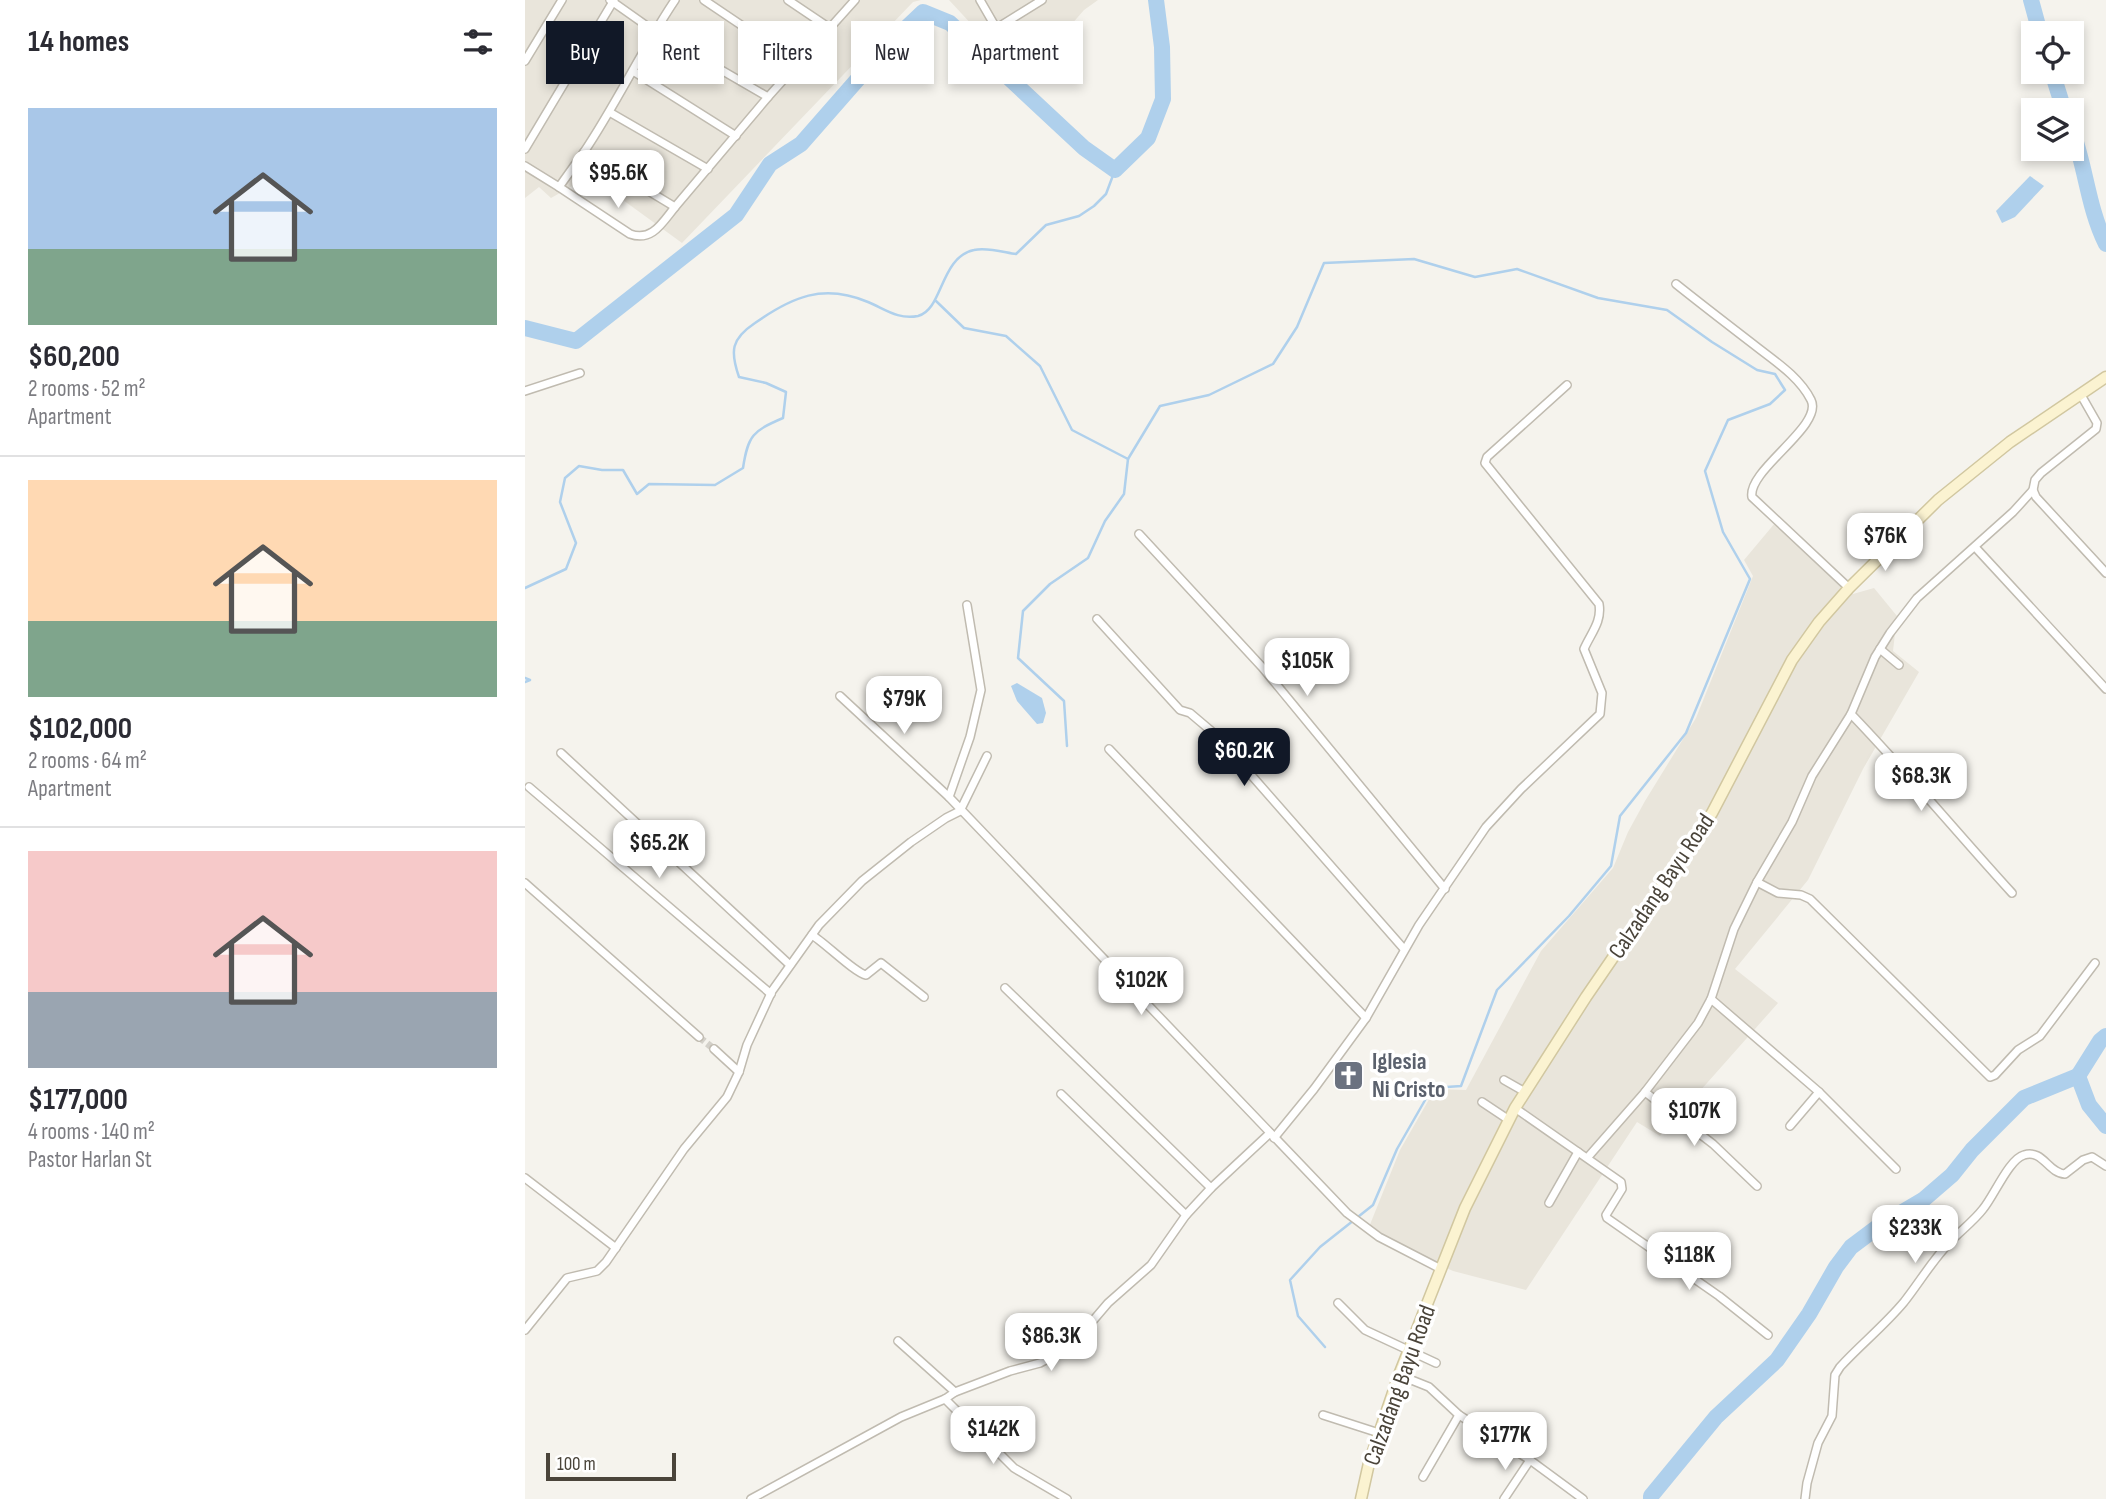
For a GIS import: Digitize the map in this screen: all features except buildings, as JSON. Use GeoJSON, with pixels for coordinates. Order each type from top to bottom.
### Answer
{"type":"FeatureCollection","features":[{"type":"Feature","properties":{"kind":"street"},"geometry":{"type":"LineString","coordinates":[[525,61],[562,0]]}},
{"type":"Feature","properties":{"kind":"street"},"geometry":{"type":"LineString","coordinates":[[661,21],[675,0]]}},
{"type":"Feature","properties":{"kind":"street"},"geometry":{"type":"LineString","coordinates":[[704,0],[738,23]]}},
{"type":"Feature","properties":{"kind":"street"},"geometry":{"type":"LineString","coordinates":[[787,0],[819,21]]}},
{"type":"Feature","properties":{"kind":"street"},"geometry":{"type":"LineString","coordinates":[[837,22],[855,0]]}},
{"type":"Feature","properties":{"kind":"street"},"geometry":{"type":"LineString","coordinates":[[980,0],[993,21]]}},
{"type":"Feature","properties":{"kind":"street"},"geometry":{"type":"LineString","coordinates":[[1008,21],[1042,0]]}},
{"type":"Feature","properties":{"kind":"street"},"geometry":{"type":"LineString","coordinates":[[525,149],[612,1],[641,21]]}},
{"type":"Feature","properties":{"kind":"street"},"geometry":{"type":"LineString","coordinates":[[559,187],[611,113],[638,62]]}},
{"type":"Feature","properties":{"kind":"street"},"geometry":{"type":"LineString","coordinates":[[633,71],[736,136]]}},
{"type":"Feature","properties":{"kind":"street"},"geometry":{"type":"LineString","coordinates":[[724,71],[768,97]]}},
{"type":"Feature","properties":{"kind":"street"},"geometry":{"type":"LineString","coordinates":[[525,166],[630,234],[646,237],[656,230],[780,84]]}},
{"type":"Feature","properties":{"kind":"street"},"geometry":{"type":"LineString","coordinates":[[611,113],[708,169]]}},
{"type":"Feature","properties":{"kind":"street"},"geometry":{"type":"LineString","coordinates":[[584,152],[675,207]]}},
{"type":"Feature","properties":{"kind":"street"},"geometry":{"type":"LineString","coordinates":[[1676,284],[1794,377],[1812,402],[1812,410],[1807,420],[1755,481],[1752,497],[1849,588]]}},
{"type":"Feature","properties":{"kind":"street"},"geometry":{"type":"LineString","coordinates":[[525,391],[580,373]]}},
{"type":"Feature","properties":{"kind":"street","name":"Calzadang Bayu Road"},"geometry":{"type":"LineString","coordinates":[[1361,1499],[1369,1463],[1399,1375],[1465,1208],[1515,1108],[1586,997],[1712,813],[1792,660],[1819,622],[1849,588],[1938,499],[2010,442],[2106,377]]}},
{"type":"Feature","properties":{"kind":"street"},"geometry":{"type":"LineString","coordinates":[[751,1499],[901,1417],[945,1399],[955,1392],[1053,1356],[1085,1331],[1108,1303],[1151,1265],[1186,1215],[1211,1188],[1272,1135],[1314,1089],[1366,1018],[1419,925],[1486,827],[1521,789],[1600,714],[1602,693],[1584,649],[1598,624],[1601,613],[1599,604],[1485,463],[1487,457],[1567,385]]}},
{"type":"Feature","properties":{"kind":"street"},"geometry":{"type":"LineString","coordinates":[[1588,1157],[1645,1092],[1691,1033],[1711,999],[1734,929],[1757,882],[1792,822],[1812,776],[1851,714],[1880,649],[1917,598],[2033,491],[2035,480],[2041,473],[2096,429],[2097,423],[2081,395]]}},
{"type":"Feature","properties":{"kind":"street"},"geometry":{"type":"LineString","coordinates":[[2033,491],[2106,573]]}},
{"type":"Feature","properties":{"kind":"street"},"geometry":{"type":"LineString","coordinates":[[1139,534],[1262,667],[1445,888]]}},
{"type":"Feature","properties":{"kind":"street"},"geometry":{"type":"LineString","coordinates":[[1975,547],[2106,689]]}},
{"type":"Feature","properties":{"kind":"street"},"geometry":{"type":"LineString","coordinates":[[949,797],[970,737],[981,690],[967,605]]}},
{"type":"Feature","properties":{"kind":"street"},"geometry":{"type":"LineString","coordinates":[[1097,619],[1180,710],[1191,713],[1216,735],[1405,949]]}},
{"type":"Feature","properties":{"kind":"street"},"geometry":{"type":"LineString","coordinates":[[1880,649],[1899,665]]}},
{"type":"Feature","properties":{"kind":"street"},"geometry":{"type":"LineString","coordinates":[[839,696],[949,797],[1347,1213],[1379,1237],[1441,1269]]}},
{"type":"Feature","properties":{"kind":"street"},"geometry":{"type":"LineString","coordinates":[[1851,714],[1900,765],[2012,893]]}},
{"type":"Feature","properties":{"kind":"street"},"geometry":{"type":"LineString","coordinates":[[1109,750],[1366,1018]]}},
{"type":"Feature","properties":{"kind":"street"},"geometry":{"type":"LineString","coordinates":[[561,753],[790,965]]}},
{"type":"Feature","properties":{"kind":"street"},"geometry":{"type":"LineString","coordinates":[[525,1330],[567,1278],[597,1271],[606,1262],[684,1149],[727,1097],[771,994],[826,916],[862,881],[911,842],[960,811],[987,756]]}},
{"type":"Feature","properties":{"kind":"street"},"geometry":{"type":"LineString","coordinates":[[530,787],[771,994]]}},
{"type":"Feature","properties":{"kind":"street"},"geometry":{"type":"LineString","coordinates":[[1757,882],[1778,893],[1801,895],[1821,908],[1990,1077],[2018,1050],[2039,1036],[2095,963]]}},
{"type":"Feature","properties":{"kind":"street"},"geometry":{"type":"LineString","coordinates":[[525,883],[699,1037]]}},
{"type":"Feature","properties":{"kind":"street"},"geometry":{"type":"LineString","coordinates":[[812,934],[860,974],[866,975],[881,963],[923,997]]}},
{"type":"Feature","properties":{"kind":"street"},"geometry":{"type":"LineString","coordinates":[[1005,988],[1211,1188]]}},
{"type":"Feature","properties":{"kind":"street"},"geometry":{"type":"LineString","coordinates":[[1711,999],[1819,1092],[1896,1169]]}},
{"type":"Feature","properties":{"kind":"street"},"geometry":{"type":"LineString","coordinates":[[714,1049],[739,1072]]}},
{"type":"Feature","properties":{"kind":"street"},"geometry":{"type":"LineString","coordinates":[[1504,1080],[1525,1092]]}},
{"type":"Feature","properties":{"kind":"street"},"geometry":{"type":"LineString","coordinates":[[1645,1092],[1713,1144],[1757,1186]]}},
{"type":"Feature","properties":{"kind":"street"},"geometry":{"type":"LineString","coordinates":[[1790,1126],[1819,1092]]}},
{"type":"Feature","properties":{"kind":"street"},"geometry":{"type":"LineString","coordinates":[[1061,1094],[1186,1215]]}},
{"type":"Feature","properties":{"kind":"street"},"geometry":{"type":"LineString","coordinates":[[1482,1102],[1509,1120]]}},
{"type":"Feature","properties":{"kind":"street"},"geometry":{"type":"LineString","coordinates":[[1515,1108],[1588,1157],[1622,1185],[1606,1215],[1607,1218],[1719,1296],[1768,1335]]}},
{"type":"Feature","properties":{"kind":"street"},"geometry":{"type":"LineString","coordinates":[[1549,1203],[1578,1152]]}},
{"type":"Feature","properties":{"kind":"street"},"geometry":{"type":"LineString","coordinates":[[1805,1499],[1818,1443],[1832,1416],[1835,1375],[1902,1305],[1948,1243],[1982,1212],[2013,1162],[2020,1156],[2034,1154],[2040,1156],[2053,1170],[2065,1174],[2083,1160],[2092,1157],[2106,1166]]}},
{"type":"Feature","properties":{"kind":"street"},"geometry":{"type":"LineString","coordinates":[[525,1178],[616,1248]]}},
{"type":"Feature","properties":{"kind":"street"},"geometry":{"type":"LineString","coordinates":[[1338,1303],[1365,1330],[1436,1363]]}},
{"type":"Feature","properties":{"kind":"street"},"geometry":{"type":"LineString","coordinates":[[898,1341],[955,1392]]}},
{"type":"Feature","properties":{"kind":"street"},"geometry":{"type":"LineString","coordinates":[[1399,1375],[1429,1388],[1459,1415],[1530,1460],[1583,1499]]}},
{"type":"Feature","properties":{"kind":"street"},"geometry":{"type":"LineString","coordinates":[[945,1399],[1014,1468],[1067,1499]]}},
{"type":"Feature","properties":{"kind":"street"},"geometry":{"type":"LineString","coordinates":[[1323,1415],[1379,1433]]}},
{"type":"Feature","properties":{"kind":"street"},"geometry":{"type":"LineString","coordinates":[[1423,1477],[1459,1415]]}},
{"type":"Feature","properties":{"kind":"street"},"geometry":{"type":"LineString","coordinates":[[1504,1499],[1530,1460]]}},
{"type":"Feature","properties":{"kind":"shaded area"},"geometry":{"type":"Polygon","coordinates":[[[525,0],[921,0],[913,2],[895,21],[851,21],[851,67],[837,81],[837,21],[738,21],[738,84],[834,84],[682,243],[590,176],[551,198],[539,187],[525,198],[525,0]]]}},
{"type":"Feature","properties":{"kind":"shaded area"},"geometry":{"type":"Polygon","coordinates":[[[949,0],[1098,0],[1074,21],[968,21],[949,0]]]}},
{"type":"Feature","properties":{"kind":"shaded area"},"geometry":{"type":"Polygon","coordinates":[[[1775,523],[1853,594],[1874,588],[1897,616],[1893,651],[1919,672],[1863,769],[1808,880],[1735,969],[1778,1003],[1660,1136],[1637,1122],[1526,1290],[1453,1271],[1400,1247],[1369,1227],[1400,1150],[1435,1089],[1466,1090],[1541,951],[1613,868],[1645,801],[1696,718],[1753,576],[1744,560],[1775,523]]]}},
{"type":"Feature","properties":{"kind":"water"},"geometry":{"type":"Polygon","coordinates":[[[2030,176],[2044,186],[2015,217],[2002,223],[1996,211],[2030,176]]]}},
{"type":"Feature","properties":{"kind":"water"},"geometry":{"type":"Polygon","coordinates":[[[1017,683],[1042,698],[1046,713],[1043,723],[1037,724],[1017,701],[1011,686],[1017,683]]]}},
{"type":"Feature","properties":{"kind":"waterway"},"geometry":{"type":"LineString","coordinates":[[525,328],[576,341],[736,215],[770,164],[801,144],[886,47],[923,12],[950,23],[1084,148],[1115,170],[1148,138],[1163,99],[1162,47],[1156,0]]}},
{"type":"Feature","properties":{"kind":"waterway"},"geometry":{"type":"LineString","coordinates":[[2031,0],[2037,21]]}},
{"type":"Feature","properties":{"kind":"waterway"},"geometry":{"type":"LineString","coordinates":[[2056,84],[2060,98]]}},
{"type":"Feature","properties":{"kind":"waterway"},"geometry":{"type":"LineString","coordinates":[[2081,161],[2095,216],[2106,244]]}},
{"type":"Feature","properties":{"kind":"waterway"},"geometry":{"type":"LineString","coordinates":[[525,588],[566,569],[576,543],[560,502],[565,478],[579,466],[623,470],[637,494],[649,484],[715,485],[743,468],[750,441],[758,431],[783,418],[786,392],[766,383],[739,377],[734,360],[735,346],[741,335],[755,323],[795,300],[822,293],[852,296],[898,315],[918,316],[933,304],[954,262],[963,255],[984,249],[1016,254],[1046,225],[1079,216],[1094,206],[1106,194],[1115,170]]}},
{"type":"Feature","properties":{"kind":"waterway"},"geometry":{"type":"LineString","coordinates":[[936,301],[964,328],[1006,336],[1040,366],[1072,430],[1128,459],[1160,406],[1209,395],[1273,364],[1297,327],[1324,263],[1414,259],[1475,277],[1517,269],[1598,298],[1667,310],[1757,370],[1775,374],[1785,390],[1770,404],[1728,420],[1705,471],[1723,532],[1750,579],[1686,733],[1620,816],[1611,866],[1569,916],[1497,990],[1461,1086],[1432,1088],[1397,1149],[1373,1205],[1320,1247],[1290,1280],[1298,1316],[1325,1347]]}},
{"type":"Feature","properties":{"kind":"waterway"},"geometry":{"type":"LineString","coordinates":[[1067,746],[1064,701],[1018,658],[1023,611],[1050,584],[1088,558],[1105,521],[1124,494],[1128,459]]}},
{"type":"Feature","properties":{"kind":"waterway"},"geometry":{"type":"LineString","coordinates":[[525,678],[530,680],[525,682]]}},
{"type":"Feature","properties":{"kind":"waterway"},"geometry":{"type":"LineString","coordinates":[[2106,1036],[2078,1076],[2089,1105],[2106,1126]]}},
{"type":"Feature","properties":{"kind":"waterway"},"geometry":{"type":"LineString","coordinates":[[1651,1499],[1716,1417],[1777,1360],[1851,1247],[1879,1226],[1923,1200],[1952,1175],[1972,1150],[2024,1098],[2078,1076]]}},
{"type":"Feature","properties":{"kind":"tunnel"},"geometry":{"type":"LineString","coordinates":[[699,1037],[714,1049]]}},
{"type":"Feature","properties":{"kind":"place","name":"Iglesia Ni Cristo"},"geometry":{"type":"Point","coordinates":[1349,1075]}}]}
